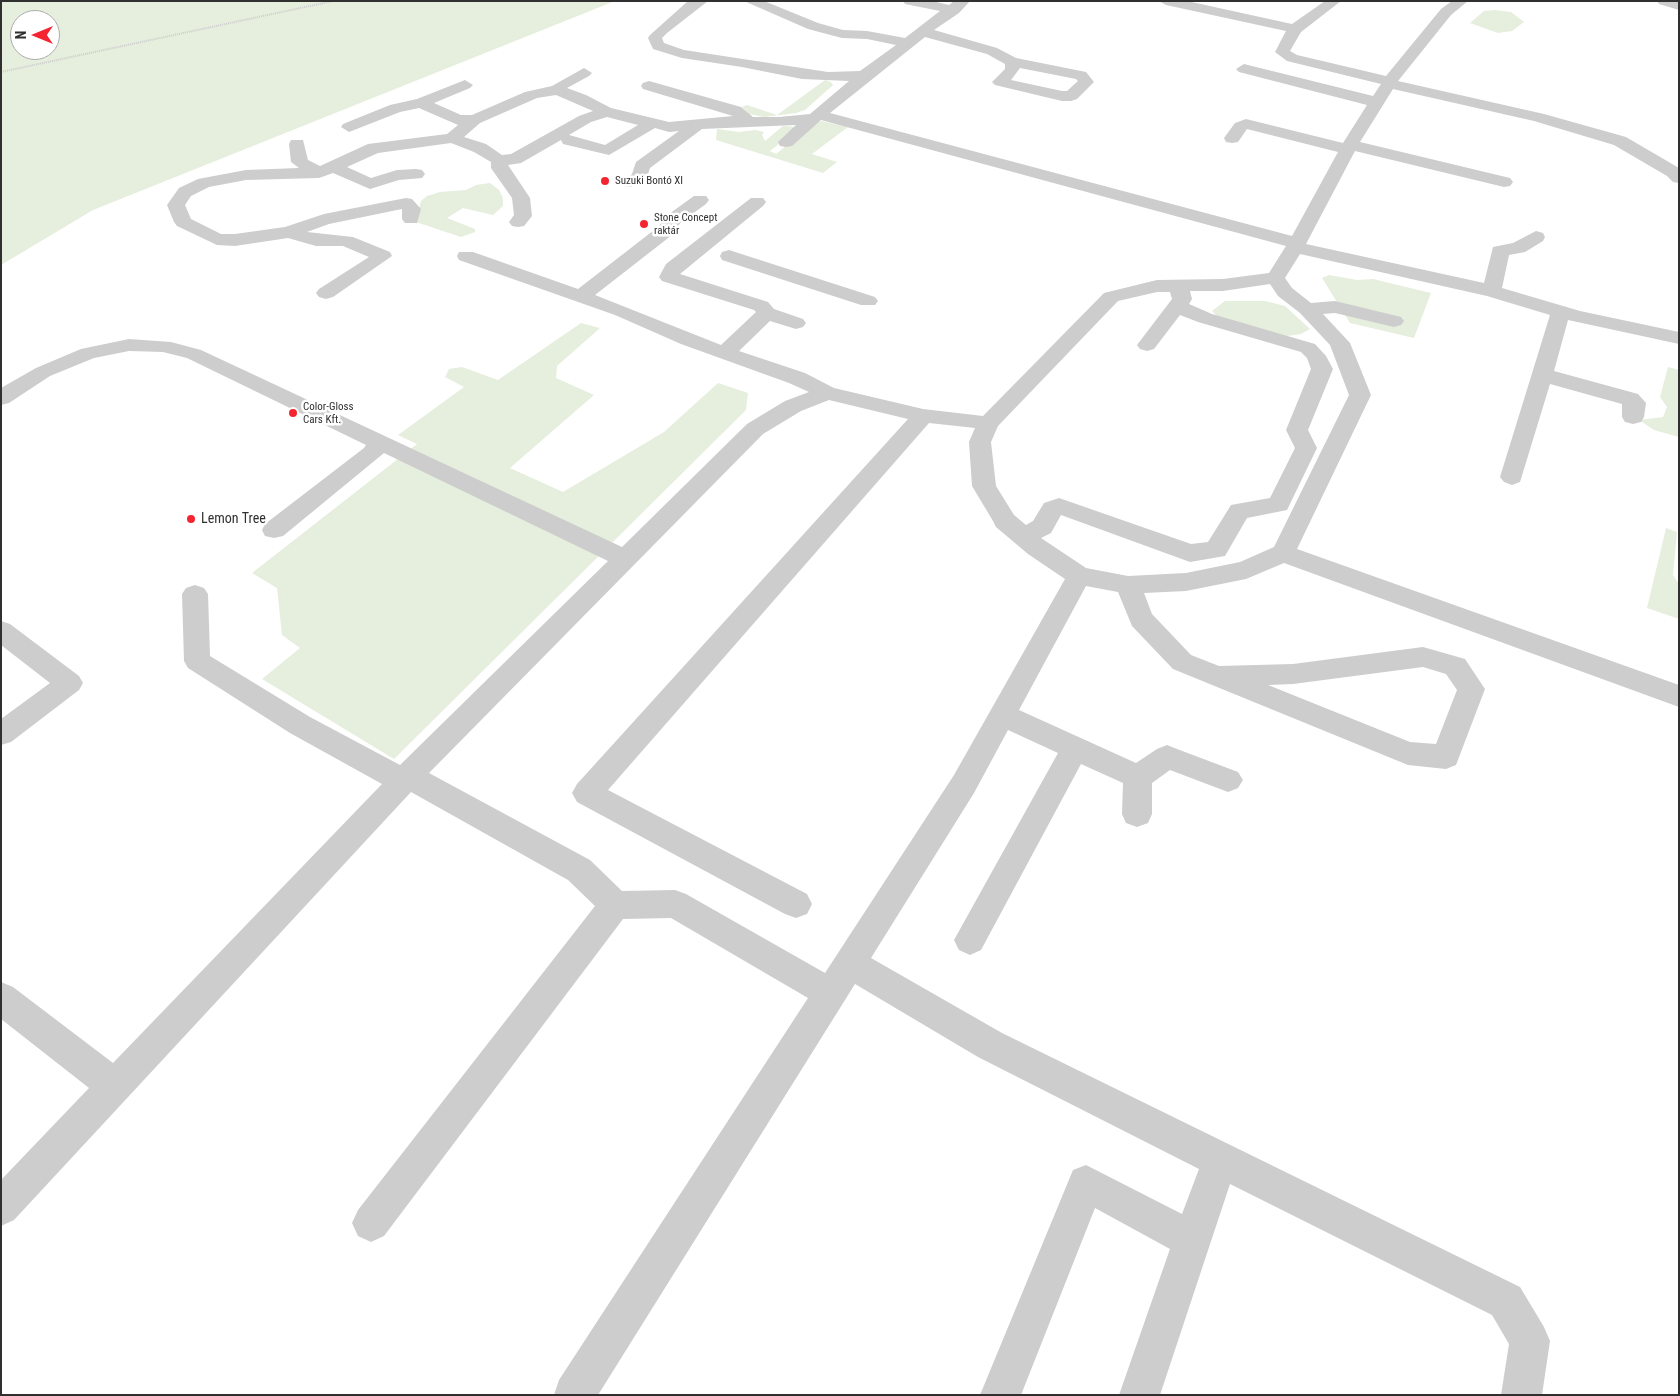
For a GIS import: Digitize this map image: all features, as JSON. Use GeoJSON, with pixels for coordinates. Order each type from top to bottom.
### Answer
{"type":"FeatureCollection","features":[{"type":"Feature","properties":{"kind":"lane"},"geometry":{"type":"LineString","coordinates":[[701,1],[693,4],[662,30],[655,38],[658,46],[682,54],[742,62],[802,74],[828,77],[864,76]]}},
{"type":"Feature","properties":{"kind":"lane"},"geometry":{"type":"LineString","coordinates":[[751,1],[813,26],[842,34],[867,35],[910,43]]}},
{"type":"Feature","properties":{"kind":"lane"},"geometry":{"type":"LineString","coordinates":[[910,1],[958,6]]}},
{"type":"Feature","properties":{"kind":"lane"},"geometry":{"type":"LineString","coordinates":[[1166,1],[1295,29]]}},
{"type":"Feature","properties":{"kind":"lane"},"geometry":{"type":"LineString","coordinates":[[1334,1],[1295,29],[1282,52],[1292,58],[1385,89]]}},
{"type":"Feature","properties":{"kind":"lane"},"geometry":{"type":"LineString","coordinates":[[1147,345],[1178,295],[1223,285],[1274,278],[1296,245],[1349,147],[1385,89],[1446,12],[1461,1]]}},
{"type":"Feature","properties":{"kind":"lane"},"geometry":{"type":"LineString","coordinates":[[1664,1],[1679,6]]}},
{"type":"Feature","properties":{"kind":"lane"},"geometry":{"type":"LineString","coordinates":[[786,142],[864,76],[958,6]]}},
{"type":"Feature","properties":{"kind":"lane"},"geometry":{"type":"LineString","coordinates":[[924,32],[992,50],[1012,62],[1081,75],[1086,82],[1072,96],[1062,96],[1000,82],[1013,70],[1012,62]]}},
{"type":"Feature","properties":{"kind":"lane"},"geometry":{"type":"LineString","coordinates":[[1244,69],[1385,89],[1538,117],[1620,141],[1674,172],[1679,178]]}},
{"type":"Feature","properties":{"kind":"lane"},"geometry":{"type":"LineString","coordinates":[[557,90],[560,86],[584,73]]}},
{"type":"Feature","properties":{"kind":"lane"},"geometry":{"type":"LineString","coordinates":[[349,127],[396,108],[421,103],[465,85]]}},
{"type":"Feature","properties":{"kind":"lane"},"geometry":{"type":"LineString","coordinates":[[649,86],[735,110],[739,115],[753,122]]}},
{"type":"Feature","properties":{"kind":"lane"},"geometry":{"type":"LineString","coordinates":[[452,138],[474,120],[531,95],[557,90],[580,98],[606,112],[669,127],[696,126],[732,121],[753,122],[817,117],[1296,245],[1492,291],[1561,312],[1678,333]]}},
{"type":"Feature","properties":{"kind":"lane"},"geometry":{"type":"LineString","coordinates":[[421,103],[458,120],[474,120]]}},
{"type":"Feature","properties":{"kind":"lane"},"geometry":{"type":"LineString","coordinates":[[411,219],[412,208],[406,203],[324,219],[289,232],[269,233],[235,240],[217,239],[183,222],[176,205],[185,192],[221,178],[246,174],[326,170],[374,148],[452,138],[480,148],[499,160],[515,159],[585,119],[606,112]]}},
{"type":"Feature","properties":{"kind":"lane"},"geometry":{"type":"LineString","coordinates":[[569,140],[609,150],[652,123]]}},
{"type":"Feature","properties":{"kind":"lane"},"geometry":{"type":"LineString","coordinates":[[1232,138],[1241,126],[1246,124],[1504,182]]}},
{"type":"Feature","properties":{"kind":"lane"},"geometry":{"type":"LineString","coordinates":[[631,182],[640,176],[642,166],[696,126]]}},
{"type":"Feature","properties":{"kind":"lane"},"geometry":{"type":"LineString","coordinates":[[297,144],[300,162],[370,184],[397,175],[416,174]]}},
{"type":"Feature","properties":{"kind":"lane"},"geometry":{"type":"LineString","coordinates":[[499,160],[500,168],[521,198],[524,216],[518,222]]}},
{"type":"Feature","properties":{"kind":"lane"},"geometry":{"type":"LineString","coordinates":[[580,296],[665,231],[676,218],[700,200]]}},
{"type":"Feature","properties":{"kind":"lane"},"geometry":{"type":"LineString","coordinates":[[757,202],[672,268],[669,277],[747,282],[868,301]]}},
{"type":"Feature","properties":{"kind":"lane"},"geometry":{"type":"LineString","coordinates":[[289,232],[316,240],[346,241],[382,256],[326,293]]}},
{"type":"Feature","properties":{"kind":"lane"},"geometry":{"type":"LineString","coordinates":[[1492,291],[1500,251],[1518,248],[1536,238]]}},
{"type":"Feature","properties":{"kind":"lane"},"geometry":{"type":"LineString","coordinates":[[466,256],[580,296],[688,340],[797,378],[827,393],[923,416],[988,423]]}},
{"type":"Feature","properties":{"kind":"lane"},"geometry":{"type":"LineString","coordinates":[[729,256],[767,313],[796,323]]}},
{"type":"Feature","properties":{"kind":"lane"},"geometry":{"type":"LineString","coordinates":[[1024,537],[1042,526],[1052,509],[1059,506],[1190,554],[1216,550],[1239,511],[1279,504],[1306,448],[1297,430],[1322,369],[1316,356],[1308,348],[1205,318],[1178,295],[1156,286],[1111,297],[988,423],[980,442],[984,486],[1005,521],[1024,537],[1079,576],[1128,585],[1186,582],[1246,570],[1283,553],[1360,395],[1340,343],[1308,309],[1285,292],[1274,278]]}},
{"type":"Feature","properties":{"kind":"lane"},"geometry":{"type":"LineString","coordinates":[[1308,309],[1336,307],[1394,321]]}},
{"type":"Feature","properties":{"kind":"lane"},"geometry":{"type":"LineString","coordinates":[[1512,476],[1561,312]]}},
{"type":"Feature","properties":{"kind":"lane"},"geometry":{"type":"LineString","coordinates":[[725,352],[767,313]]}},
{"type":"Feature","properties":{"kind":"lane"},"geometry":{"type":"LineString","coordinates":[[1,398],[43,372],[88,354],[130,345],[164,346],[194,354],[378,443],[624,558]]}},
{"type":"Feature","properties":{"kind":"lane"},"geometry":{"type":"LineString","coordinates":[[1543,375],[1630,399],[1636,403],[1633,417]]}},
{"type":"Feature","properties":{"kind":"lane"},"geometry":{"type":"LineString","coordinates":[[1,1207],[405,778],[624,558],[755,429],[793,406],[827,393]]}},
{"type":"Feature","properties":{"kind":"lane"},"geometry":{"type":"LineString","coordinates":[[796,904],[587,793],[923,416]]}},
{"type":"Feature","properties":{"kind":"lane"},"geometry":{"type":"LineString","coordinates":[[274,530],[374,452],[378,443]]}},
{"type":"Feature","properties":{"kind":"lane"},"geometry":{"type":"LineString","coordinates":[[1283,553],[1679,696]]}},
{"type":"Feature","properties":{"kind":"lane"},"geometry":{"type":"LineString","coordinates":[[574,1395],[964,784],[1079,576]]}},
{"type":"Feature","properties":{"kind":"lane"},"geometry":{"type":"LineString","coordinates":[[1128,585],[1141,619],[1182,662],[1408,753],[1446,757],[1471,689],[1455,666],[1423,658],[1293,674],[1219,676]]}},
{"type":"Feature","properties":{"kind":"lane"},"geometry":{"type":"LineString","coordinates":[[195,594],[197,661],[300,725],[579,870],[615,905],[675,904],[830,992]]}},
{"type":"Feature","properties":{"kind":"lane"},"geometry":{"type":"LineString","coordinates":[[1,631],[69,684],[1,734]]}},
{"type":"Feature","properties":{"kind":"lane"},"geometry":{"type":"LineString","coordinates":[[1002,715],[1138,777]]}},
{"type":"Feature","properties":{"kind":"lane"},"geometry":{"type":"LineString","coordinates":[[970,940],[1075,748]]}},
{"type":"Feature","properties":{"kind":"lane"},"geometry":{"type":"LineString","coordinates":[[1138,777],[1167,757],[1228,780]]}},
{"type":"Feature","properties":{"kind":"lane"},"geometry":{"type":"LineString","coordinates":[[1137,814],[1138,777]]}},
{"type":"Feature","properties":{"kind":"lane"},"geometry":{"type":"LineString","coordinates":[[372,1223],[615,905]]}},
{"type":"Feature","properties":{"kind":"lane"},"geometry":{"type":"LineString","coordinates":[[849,963],[990,1045],[1506,1301],[1530,1341],[1521,1395]]}},
{"type":"Feature","properties":{"kind":"lane"},"geometry":{"type":"LineString","coordinates":[[1,998],[116,1087]]}},
{"type":"Feature","properties":{"kind":"lane"},"geometry":{"type":"LineString","coordinates":[[1139,1395],[1220,1160]]}},
{"type":"Feature","properties":{"kind":"lane"},"geometry":{"type":"LineString","coordinates":[[1000,1395],[1086,1183],[1192,1240]]}},
{"type":"Feature","properties":{"kind":"path"},"geometry":{"type":"LineString","coordinates":[[1,72],[333,1]]}},
{"type":"Feature","properties":{"kind":"green space"},"geometry":{"type":"Polygon","coordinates":[[[1,1],[615,1],[93,210],[1,265],[1,1]]]}},
{"type":"Feature","properties":{"kind":"green space"},"geometry":{"type":"Polygon","coordinates":[[[1484,11],[1511,12],[1524,22],[1512,31],[1498,33],[1470,23],[1484,11]]]}},
{"type":"Feature","properties":{"kind":"green space"},"geometry":{"type":"Polygon","coordinates":[[[825,80],[833,85],[805,110],[796,113],[764,117],[749,114],[742,107],[747,105],[777,115],[825,80]]]}},
{"type":"Feature","properties":{"kind":"green space"},"geometry":{"type":"Polygon","coordinates":[[[821,121],[848,127],[812,154],[837,162],[823,173],[716,140],[717,129],[739,132],[755,130],[764,132],[762,135],[765,141],[783,126],[796,127],[798,129],[770,151],[776,154],[812,124],[821,121]]]}},
{"type":"Feature","properties":{"kind":"green space"},"geometry":{"type":"Polygon","coordinates":[[[490,183],[499,190],[503,198],[503,206],[493,215],[463,208],[447,218],[475,229],[475,232],[461,237],[416,222],[421,201],[427,196],[440,192],[466,190],[476,185],[490,183]]]}},
{"type":"Feature","properties":{"kind":"green space"},"geometry":{"type":"Polygon","coordinates":[[[1329,275],[1357,280],[1373,279],[1431,293],[1414,338],[1350,323],[1322,278],[1329,275]]]}},
{"type":"Feature","properties":{"kind":"green space"},"geometry":{"type":"Polygon","coordinates":[[[1225,301],[1265,301],[1285,306],[1310,329],[1301,334],[1287,336],[1218,317],[1212,311],[1225,301]]]}},
{"type":"Feature","properties":{"kind":"green space"},"geometry":{"type":"Polygon","coordinates":[[[581,323],[600,328],[557,366],[556,378],[594,395],[510,468],[563,492],[664,432],[718,383],[748,393],[746,410],[394,759],[262,679],[300,648],[282,635],[277,588],[252,573],[417,444],[398,435],[464,387],[445,377],[449,369],[462,367],[498,380],[581,323]]]}},
{"type":"Feature","properties":{"kind":"green space"},"geometry":{"type":"Polygon","coordinates":[[[1668,367],[1679,370],[1679,437],[1654,430],[1639,420],[1663,417],[1667,407],[1660,397],[1668,367]]]}},
{"type":"Feature","properties":{"kind":"green space"},"geometry":{"type":"Polygon","coordinates":[[[1666,528],[1677,532],[1673,575],[1679,584],[1679,619],[1647,608],[1666,528]]]}},
{"type":"Feature","properties":{"kind":"place","name":"Suzuki Bontó XI"},"geometry":{"type":"Point","coordinates":[605,181]}},
{"type":"Feature","properties":{"kind":"place","name":"Stone Concept raktár"},"geometry":{"type":"Point","coordinates":[644,224]}},
{"type":"Feature","properties":{"kind":"place","name":"Color-Gloss Cars Kft."},"geometry":{"type":"Point","coordinates":[293,413]}},
{"type":"Feature","properties":{"kind":"place","name":"Lemon Tree"},"geometry":{"type":"Point","coordinates":[191,519]}}]}
